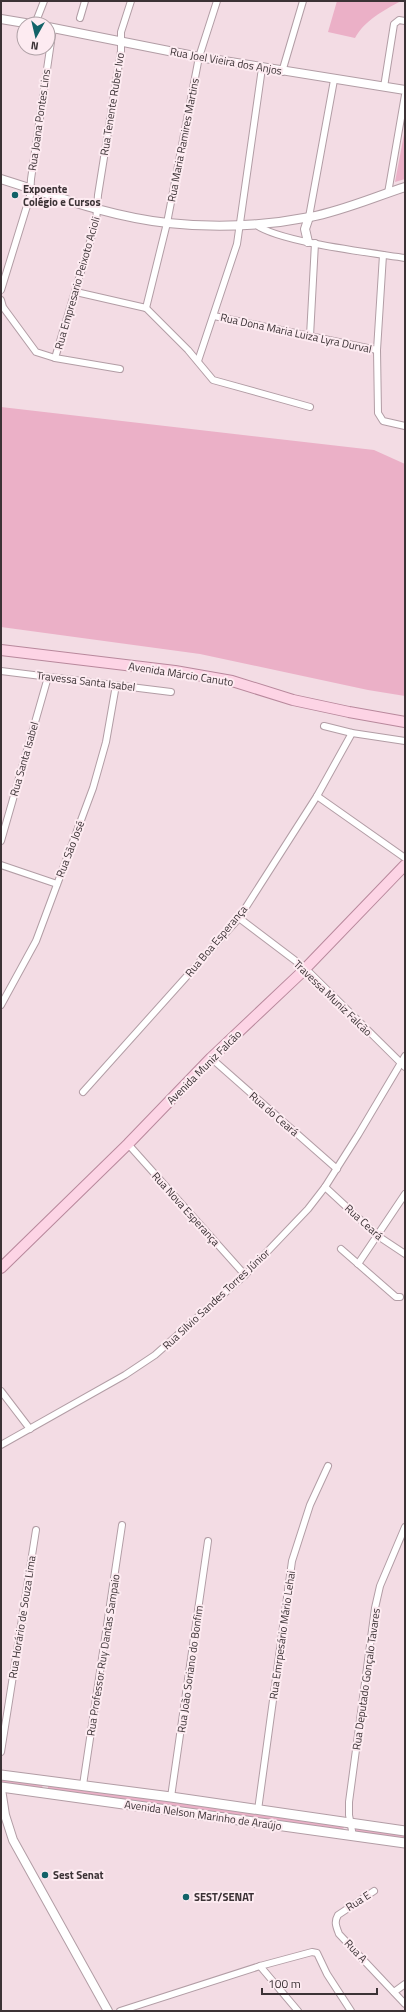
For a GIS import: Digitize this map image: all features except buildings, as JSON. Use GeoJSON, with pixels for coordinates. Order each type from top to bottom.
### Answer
{"type":"FeatureCollection","features":[{"type":"Feature","properties":{"kind":"main road","name":"Avenida Márcio Canuto"},"geometry":{"type":"LineString","coordinates":[[1,650],[175,671],[232,682],[293,700],[405,722]]}},
{"type":"Feature","properties":{"kind":"main road","name":"Avenida Muniz Falcão"},"geometry":{"type":"LineString","coordinates":[[1,1268],[128,1144],[211,1058],[305,968],[405,865]]}},
{"type":"Feature","properties":{"kind":"main road"},"geometry":{"type":"LineString","coordinates":[[1,1776],[83,1785],[405,1831]]}},
{"type":"Feature","properties":{"kind":"main road"},"geometry":{"type":"LineString","coordinates":[[46,1793],[47,1781]]}},
{"type":"Feature","properties":{"kind":"main road","name":"Avenida Nelson Marinho de Araújo"},"geometry":{"type":"LineString","coordinates":[[1,1788],[46,1793],[405,1844]]}},
{"type":"Feature","properties":{"kind":"street"},"geometry":{"type":"LineString","coordinates":[[38,16],[44,1]]}},
{"type":"Feature","properties":{"kind":"street"},"geometry":{"type":"LineString","coordinates":[[80,18],[85,1]]}},
{"type":"Feature","properties":{"kind":"street","name":"Rua Tenente Ruber Ivo"},"geometry":{"type":"LineString","coordinates":[[98,209],[98,195],[121,51],[121,32],[131,1]]}},
{"type":"Feature","properties":{"kind":"street","name":"Rua Maria Ramires Martins"},"geometry":{"type":"LineString","coordinates":[[146,308],[168,223],[199,57],[217,1]]}},
{"type":"Feature","properties":{"kind":"street"},"geometry":{"type":"LineString","coordinates":[[282,72],[303,1]]}},
{"type":"Feature","properties":{"kind":"street"},"geometry":{"type":"LineString","coordinates":[[1,19],[16,22]]}},
{"type":"Feature","properties":{"kind":"street"},"geometry":{"type":"LineString","coordinates":[[384,87],[394,24],[399,20],[405,21]]}},
{"type":"Feature","properties":{"kind":"street","name":"Rua Joel Vieira dos Anjos"},"geometry":{"type":"LineString","coordinates":[[56,29],[282,72],[405,90]]}},
{"type":"Feature","properties":{"kind":"street","name":"Rua Joana Pontes Lins"},"geometry":{"type":"LineString","coordinates":[[1,290],[3,277],[30,196],[46,56]]}},
{"type":"Feature","properties":{"kind":"street"},"geometry":{"type":"LineString","coordinates":[[198,361],[237,244],[262,68]]}},
{"type":"Feature","properties":{"kind":"street"},"geometry":{"type":"LineString","coordinates":[[310,336],[312,242],[305,229],[309,217],[334,80]]}},
{"type":"Feature","properties":{"kind":"street"},"geometry":{"type":"LineString","coordinates":[[388,192],[405,95]]}},
{"type":"Feature","properties":{"kind":"street"},"geometry":{"type":"LineString","coordinates":[[1,179],[98,209],[168,223],[240,225],[309,217],[405,187]]}},
{"type":"Feature","properties":{"kind":"street","name":"Rua Empresario Peixoto Acioli"},"geometry":{"type":"LineString","coordinates":[[54,358],[76,292],[96,222],[98,209]]}},
{"type":"Feature","properties":{"kind":"street"},"geometry":{"type":"LineString","coordinates":[[255,224],[270,232],[312,242],[405,258]]}},
{"type":"Feature","properties":{"kind":"street"},"geometry":{"type":"LineString","coordinates":[[383,255],[377,350],[380,417],[383,421],[405,426]]}},
{"type":"Feature","properties":{"kind":"street"},"geometry":{"type":"LineString","coordinates":[[76,292],[146,308],[168,328],[198,361],[208,376],[218,382],[310,407]]}},
{"type":"Feature","properties":{"kind":"street"},"geometry":{"type":"LineString","coordinates":[[1,300],[3,307],[30,346],[36,352],[54,358],[120,369]]}},
{"type":"Feature","properties":{"kind":"street","name":"Rua Dona Maria Luiza Lyra Durval"},"geometry":{"type":"LineString","coordinates":[[214,316],[377,350]]}},
{"type":"Feature","properties":{"kind":"street","name":"Travessa Santa Isabel"},"geometry":{"type":"LineString","coordinates":[[1,671],[171,692]]}},
{"type":"Feature","properties":{"kind":"street","name":"Rua Santa Isabel"},"geometry":{"type":"LineString","coordinates":[[1,841],[48,676]]}},
{"type":"Feature","properties":{"kind":"street","name":"Rua São José"},"geometry":{"type":"LineString","coordinates":[[1,1005],[36,941],[99,771],[106,742],[116,685]]}},
{"type":"Feature","properties":{"kind":"street"},"geometry":{"type":"LineString","coordinates":[[324,726],[352,733],[405,742]]}},
{"type":"Feature","properties":{"kind":"street","name":"Rua Boa Esperança"},"geometry":{"type":"LineString","coordinates":[[83,1092],[238,918],[317,796],[352,733]]}},
{"type":"Feature","properties":{"kind":"street"},"geometry":{"type":"LineString","coordinates":[[317,796],[405,858]]}},
{"type":"Feature","properties":{"kind":"street"},"geometry":{"type":"LineString","coordinates":[[1,810],[9,812]]}},
{"type":"Feature","properties":{"kind":"street"},"geometry":{"type":"LineString","coordinates":[[1,865],[57,884]]}},
{"type":"Feature","properties":{"kind":"street","name":"Travessa Muniz Falcão"},"geometry":{"type":"LineString","coordinates":[[238,918],[305,968],[403,1065]]}},
{"type":"Feature","properties":{"kind":"street","name":"Rua Silvio Sandes Torres Júnior"},"geometry":{"type":"LineString","coordinates":[[1,1445],[125,1375],[155,1355],[246,1275],[308,1209],[325,1187],[403,1065],[405,1056]]}},
{"type":"Feature","properties":{"kind":"street","name":"Rua do Ceará"},"geometry":{"type":"LineString","coordinates":[[211,1058],[337,1169]]}},
{"type":"Feature","properties":{"kind":"street","name":"Rua Nova Esperança"},"geometry":{"type":"LineString","coordinates":[[128,1144],[213,1233],[246,1275]]}},
{"type":"Feature","properties":{"kind":"street","name":"Rua Ceará"},"geometry":{"type":"LineString","coordinates":[[325,1187],[378,1236],[405,1254]]}},
{"type":"Feature","properties":{"kind":"street"},"geometry":{"type":"LineString","coordinates":[[358,1264],[405,1194]]}},
{"type":"Feature","properties":{"kind":"street"},"geometry":{"type":"LineString","coordinates":[[341,1249],[396,1297],[400,1297]]}},
{"type":"Feature","properties":{"kind":"street"},"geometry":{"type":"LineString","coordinates":[[1,1391],[30,1430]]}},
{"type":"Feature","properties":{"kind":"street","name":"Rua Emrpesário Mário Lehai"},"geometry":{"type":"LineString","coordinates":[[258,1810],[292,1561],[310,1505],[328,1466]]}},
{"type":"Feature","properties":{"kind":"street","name":"Rua Professor Ruy Dantas Sampaio"},"geometry":{"type":"LineString","coordinates":[[83,1785],[122,1525]]}},
{"type":"Feature","properties":{"kind":"street","name":"Rua Deputado Gonçalo Tavares"},"geometry":{"type":"LineString","coordinates":[[353,1836],[350,1823],[349,1802],[375,1608],[380,1586],[405,1527]]}},
{"type":"Feature","properties":{"kind":"street","name":"Rua Horário de Souza Lima"},"geometry":{"type":"LineString","coordinates":[[1,1752],[36,1530]]}},
{"type":"Feature","properties":{"kind":"street","name":"Rua João Soriano do Bonfim"},"geometry":{"type":"LineString","coordinates":[[171,1797],[208,1541]]}},
{"type":"Feature","properties":{"kind":"street"},"geometry":{"type":"LineString","coordinates":[[1,1788],[5,1815],[13,1840],[108,2011]]}},
{"type":"Feature","properties":{"kind":"street","name":"Rua E"},"geometry":{"type":"LineString","coordinates":[[340,1934],[335,1920],[338,1915],[374,1890]]}},
{"type":"Feature","properties":{"kind":"street","name":"Rua A"},"geometry":{"type":"LineString","coordinates":[[340,1934],[405,2004]]}},
{"type":"Feature","properties":{"kind":"street"},"geometry":{"type":"LineString","coordinates":[[120,2011],[260,1966],[315,1952],[319,1956],[327,1974],[351,2011]]}},
{"type":"Feature","properties":{"kind":"street"},"geometry":{"type":"LineString","coordinates":[[260,1966],[298,2011]]}},
{"type":"Feature","properties":{"kind":"street"},"geometry":{"type":"LineString","coordinates":[[394,1992],[405,1984]]}},
{"type":"Feature","properties":{"kind":"shaded area"},"geometry":{"type":"Polygon","coordinates":[[[337,1],[401,1],[381,12],[369,21],[355,38],[328,32],[337,1]]]}},
{"type":"Feature","properties":{"kind":"shaded area"},"geometry":{"type":"Polygon","coordinates":[[[405,129],[405,179],[395,182],[405,129]]]}},
{"type":"Feature","properties":{"kind":"shaded area"},"geometry":{"type":"Polygon","coordinates":[[[1,407],[374,450],[405,464],[405,696],[368,690],[200,654],[1,627],[1,407]]]}},
{"type":"Feature","properties":{"kind":"shaded area"},"geometry":{"type":"Polygon","coordinates":[[[1,1777],[41,1783],[43,1788],[1,1784],[1,1777]]]}},
{"type":"Feature","properties":{"kind":"shaded area"},"geometry":{"type":"Polygon","coordinates":[[[51,1784],[344,1825],[344,1828],[340,1830],[52,1791],[48,1788],[48,1785],[51,1784]]]}},
{"type":"Feature","properties":{"kind":"shaded area"},"geometry":{"type":"Polygon","coordinates":[[[356,1828],[405,1833],[405,1839],[356,1833],[356,1828]]]}},
{"type":"Feature","properties":{"kind":"place","name":"Expoente Colégio e Cursos"},"geometry":{"type":"Point","coordinates":[15,195]}},
{"type":"Feature","properties":{"kind":"place","name":"Sest Senat"},"geometry":{"type":"Point","coordinates":[45,1875]}},
{"type":"Feature","properties":{"kind":"place","name":"SEST/SENAT"},"geometry":{"type":"Point","coordinates":[186,1897]}}]}
